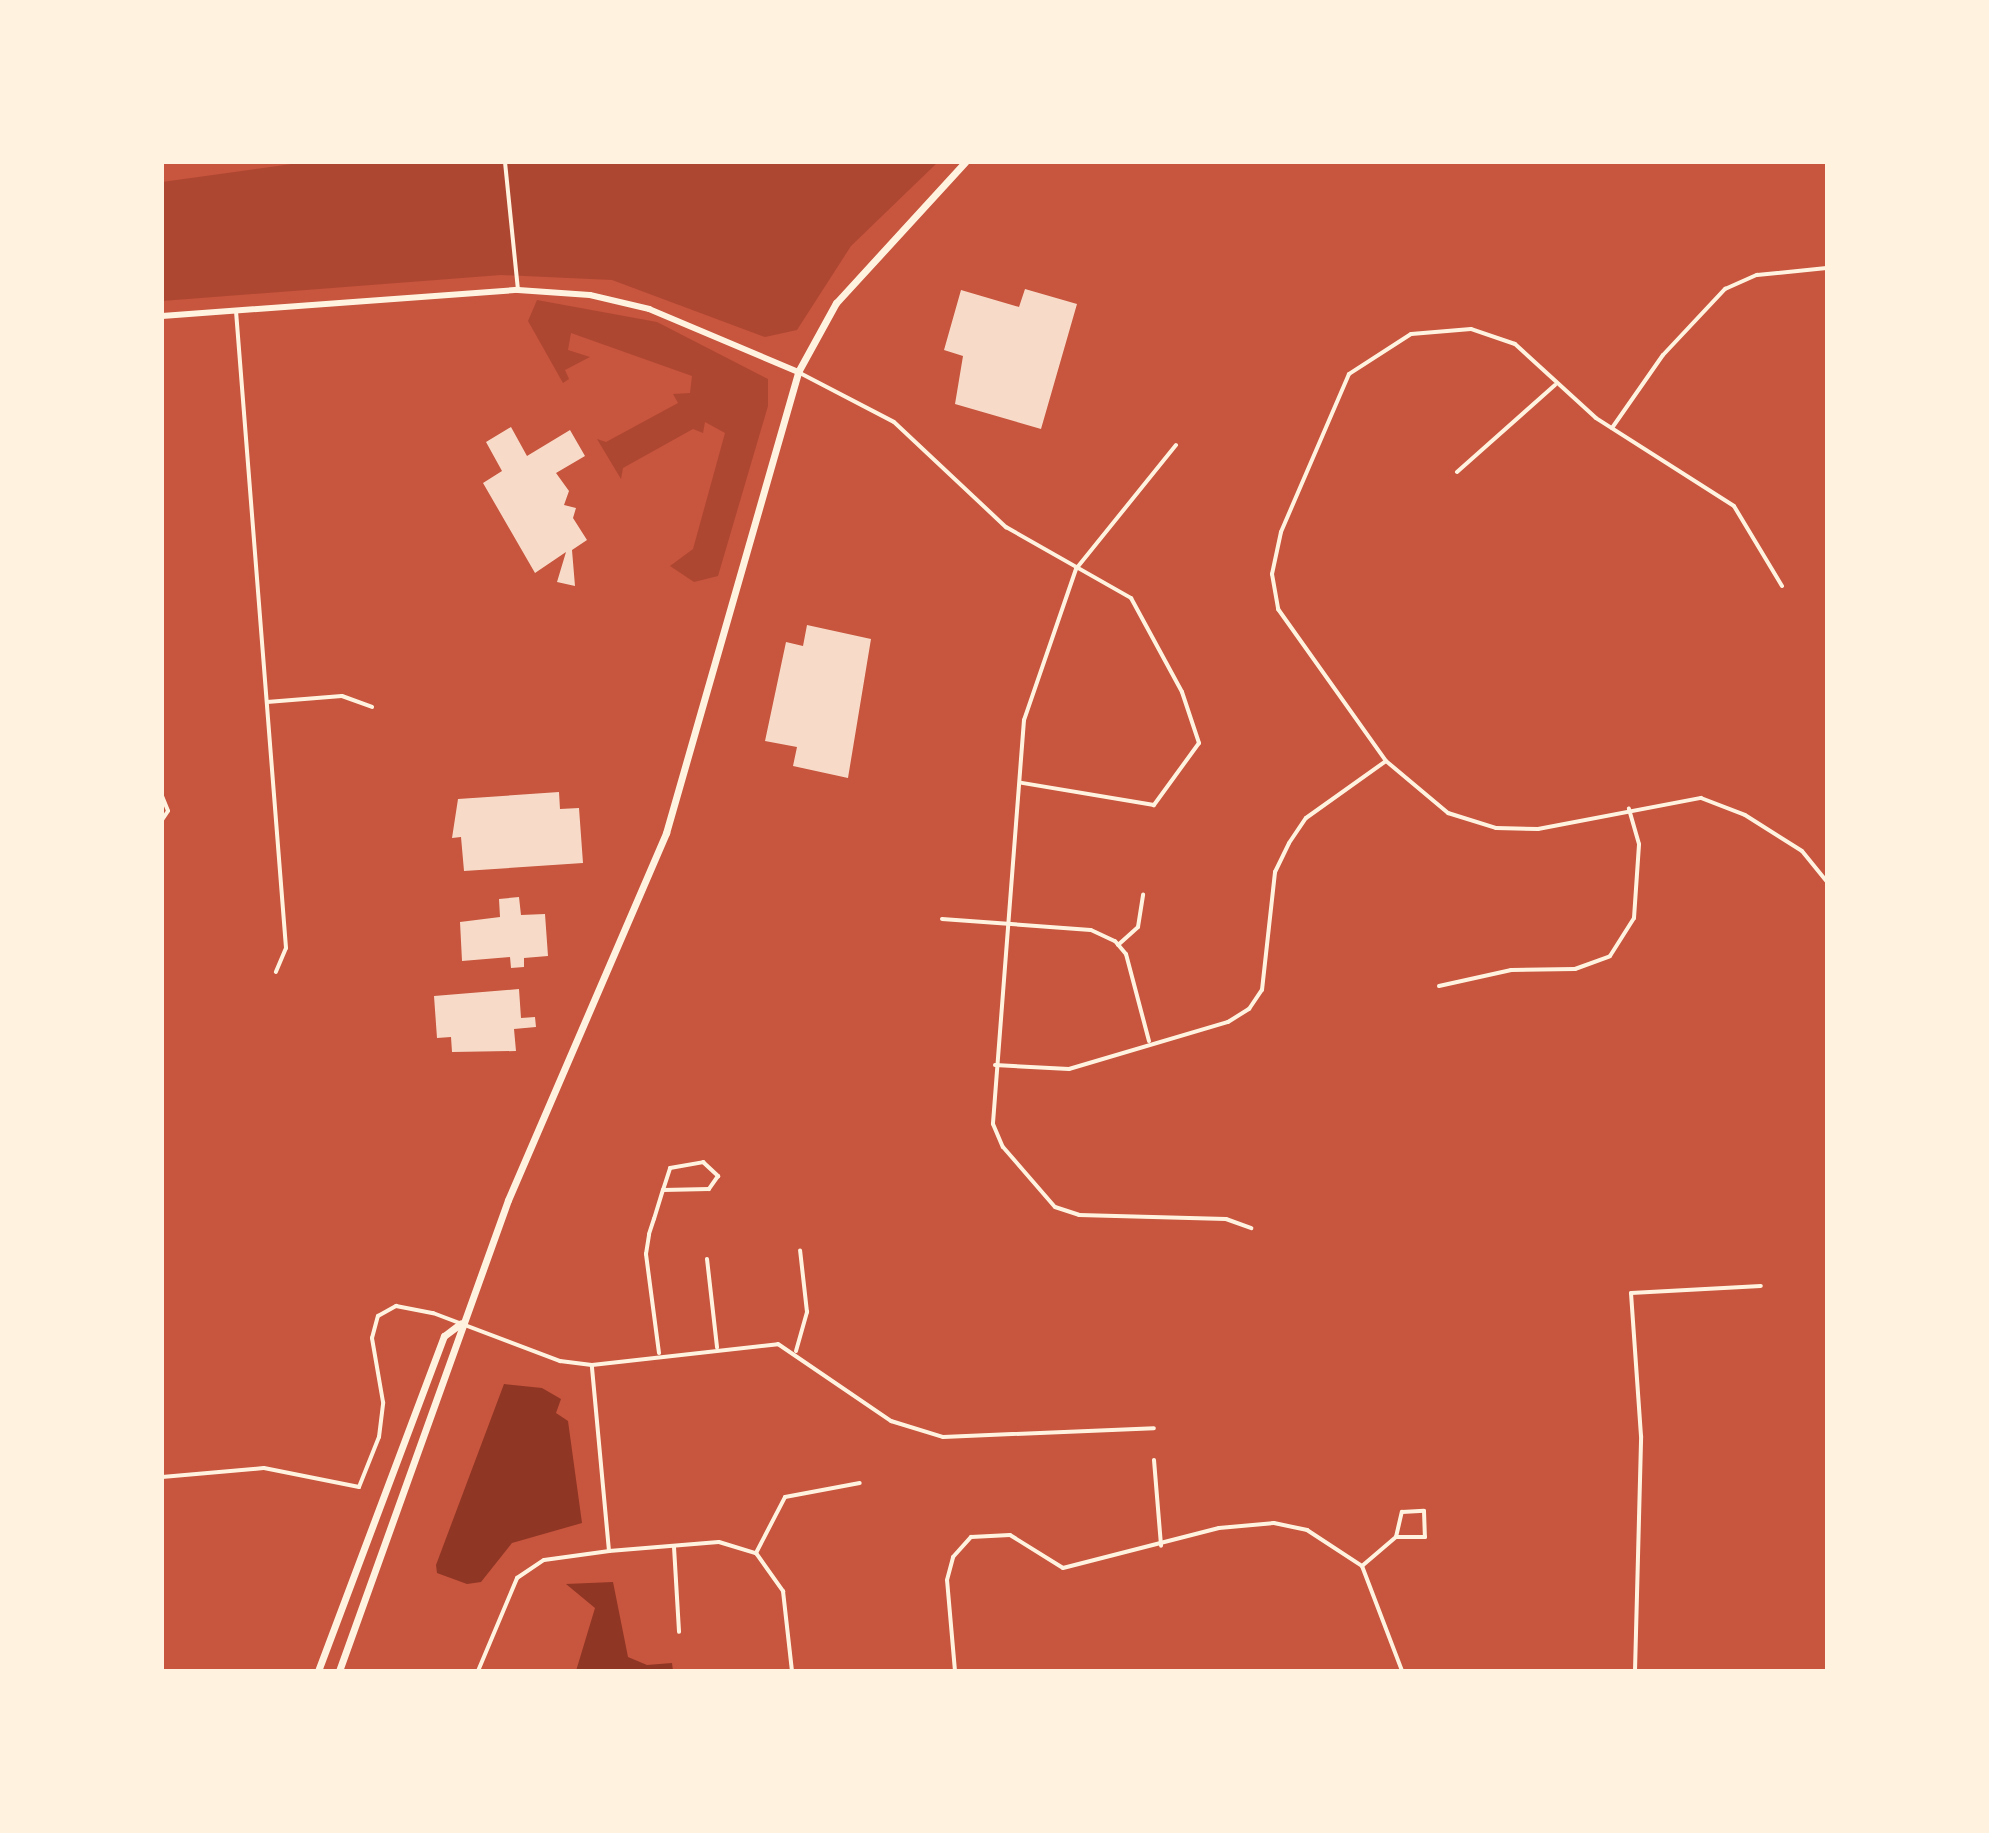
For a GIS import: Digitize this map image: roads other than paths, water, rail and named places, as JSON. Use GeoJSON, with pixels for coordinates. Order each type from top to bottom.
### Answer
{"type":"FeatureCollection","features":[{"type":"Feature","properties":{"kind":"highway"},"geometry":{"type":"LineString","coordinates":[[339,1671],[461,1343],[461,1323],[666,833],[798,372],[836,303],[965,162]]}},
{"type":"Feature","properties":{"kind":"highway"},"geometry":{"type":"LineString","coordinates":[[318,1671],[444,1336],[461,1323]]}},
{"type":"Feature","properties":{"kind":"street"},"geometry":{"type":"LineString","coordinates":[[505,162],[518,290]]}},
{"type":"Feature","properties":{"kind":"street"},"geometry":{"type":"LineString","coordinates":[[1611,428],[1663,355],[1725,289],[1757,275],[1827,268]]}},
{"type":"Feature","properties":{"kind":"street"},"geometry":{"type":"LineString","coordinates":[[162,316],[518,290],[590,295],[649,309],[798,372],[894,422],[1006,527],[1131,598],[1182,692],[1199,743],[1154,805],[1022,783]]}},
{"type":"Feature","properties":{"kind":"street"},"geometry":{"type":"LineString","coordinates":[[236,311],[286,948],[276,972]]}},
{"type":"Feature","properties":{"kind":"street"},"geometry":{"type":"LineString","coordinates":[[1782,586],[1734,506],[1611,428],[1555,385],[1503,337],[1471,329],[1411,334],[1349,374],[1310,456],[1278,546],[1272,574],[1278,609],[1386,761],[1434,805],[1496,828],[1557,827],[1629,808],[1701,798],[1745,815],[1802,851],[1827,882]]}},
{"type":"Feature","properties":{"kind":"street"},"geometry":{"type":"LineString","coordinates":[[1457,472],[1555,385]]}},
{"type":"Feature","properties":{"kind":"street"},"geometry":{"type":"LineString","coordinates":[[1176,445],[1076,569],[1024,720],[1022,783],[995,1065],[993,1124],[1055,1207],[1079,1215],[1226,1219],[1251,1228]]}},
{"type":"Feature","properties":{"kind":"street"},"geometry":{"type":"LineString","coordinates":[[267,702],[342,696],[372,707]]}},
{"type":"Feature","properties":{"kind":"street"},"geometry":{"type":"LineString","coordinates":[[995,1065],[1069,1069],[1149,1041],[1228,1022],[1249,1009],[1262,990],[1275,872],[1289,843],[1306,818],[1386,761]]}},
{"type":"Feature","properties":{"kind":"street"},"geometry":{"type":"LineString","coordinates":[[162,796],[162,820]]}},
{"type":"Feature","properties":{"kind":"street"},"geometry":{"type":"LineString","coordinates":[[1439,986],[1511,970],[1575,969],[1610,956],[1634,918],[1639,844],[1629,808]]}},
{"type":"Feature","properties":{"kind":"street"},"geometry":{"type":"LineString","coordinates":[[1118,945],[1138,927],[1143,894]]}},
{"type":"Feature","properties":{"kind":"street"},"geometry":{"type":"LineString","coordinates":[[942,919],[1091,930],[1118,945],[1149,1041]]}},
{"type":"Feature","properties":{"kind":"street"},"geometry":{"type":"LineString","coordinates":[[659,1353],[646,1254],[663,1190],[670,1168],[683,1163],[712,1165],[718,1176],[717,1187],[663,1190]]}},
{"type":"Feature","properties":{"kind":"street"},"geometry":{"type":"LineString","coordinates":[[796,1351],[807,1312],[800,1250]]}},
{"type":"Feature","properties":{"kind":"street"},"geometry":{"type":"LineString","coordinates":[[707,1259],[717,1347]]}},
{"type":"Feature","properties":{"kind":"street"},"geometry":{"type":"LineString","coordinates":[[1635,1671],[1641,1436],[1631,1293],[1761,1286]]}},
{"type":"Feature","properties":{"kind":"street"},"geometry":{"type":"LineString","coordinates":[[162,1477],[264,1468],[359,1487],[379,1437],[383,1402],[372,1338],[378,1316],[415,1307],[560,1361],[592,1365],[659,1353],[760,1343],[796,1351],[891,1421],[923,1433],[1154,1428]]}},
{"type":"Feature","properties":{"kind":"street"},"geometry":{"type":"LineString","coordinates":[[592,1365],[609,1551]]}},
{"type":"Feature","properties":{"kind":"street"},"geometry":{"type":"LineString","coordinates":[[1154,1460],[1161,1546]]}},
{"type":"Feature","properties":{"kind":"street"},"geometry":{"type":"LineString","coordinates":[[756,1553],[785,1497],[860,1483]]}},
{"type":"Feature","properties":{"kind":"street"},"geometry":{"type":"LineString","coordinates":[[1362,1566],[1396,1537],[1402,1512],[1424,1511],[1425,1537],[1396,1537]]}},
{"type":"Feature","properties":{"kind":"street"},"geometry":{"type":"LineString","coordinates":[[955,1671],[947,1580],[953,1557],[971,1537],[1010,1535],[1048,1565],[1096,1563],[1274,1523],[1307,1530],[1362,1566],[1402,1671]]}},
{"type":"Feature","properties":{"kind":"street"},"geometry":{"type":"LineString","coordinates":[[478,1671],[517,1578],[544,1560],[719,1542],[756,1553],[783,1591],[792,1671]]}},
{"type":"Feature","properties":{"kind":"street"},"geometry":{"type":"LineString","coordinates":[[674,1546],[679,1632]]}}]}
